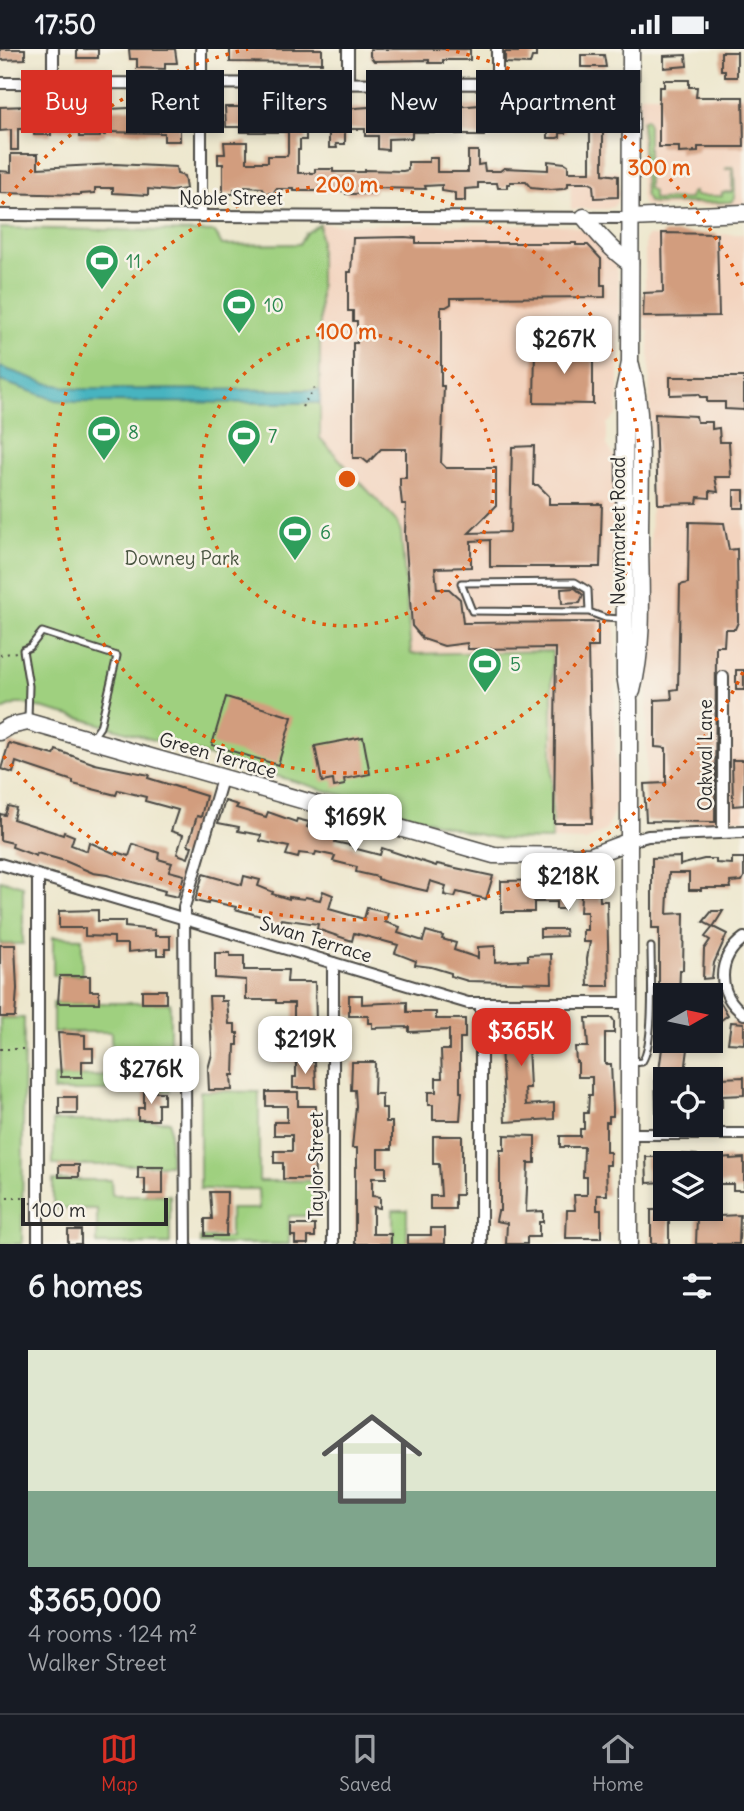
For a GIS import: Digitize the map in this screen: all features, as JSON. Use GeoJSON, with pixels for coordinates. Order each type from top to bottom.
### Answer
{"type":"FeatureCollection","features":[{"type":"Feature","properties":{"kind":"main road","name":"Newmarket Road"},"geometry":{"type":"LineString","coordinates":[[631,49],[631,70]]}},
{"type":"Feature","properties":{"kind":"main road","name":"Newmarket Road"},"geometry":{"type":"LineString","coordinates":[[629,1244],[629,700],[625,675],[632,619],[624,390],[630,363],[631,133]]}},
{"type":"Feature","properties":{"kind":"main road"},"geometry":{"type":"LineString","coordinates":[[630,218],[744,213]]}},
{"type":"Feature","properties":{"kind":"main road"},"geometry":{"type":"LineString","coordinates":[[584,217],[608,241],[616,254],[630,263]]}},
{"type":"Feature","properties":{"kind":"main road"},"geometry":{"type":"LineString","coordinates":[[0,732],[10,726],[27,722]]}},
{"type":"Feature","properties":{"kind":"main road","name":"Green Terrace"},"geometry":{"type":"LineString","coordinates":[[27,722],[494,855],[590,856],[629,841]]}},
{"type":"Feature","properties":{"kind":"street"},"geometry":{"type":"LineString","coordinates":[[53,49],[53,70]]}},
{"type":"Feature","properties":{"kind":"street"},"geometry":{"type":"LineString","coordinates":[[201,49],[201,70]]}},
{"type":"Feature","properties":{"kind":"street"},"geometry":{"type":"LineString","coordinates":[[348,49],[348,70]]}},
{"type":"Feature","properties":{"kind":"street"},"geometry":{"type":"LineString","coordinates":[[497,49],[497,70]]}},
{"type":"Feature","properties":{"kind":"street"},"geometry":{"type":"LineString","coordinates":[[0,83],[21,83]]}},
{"type":"Feature","properties":{"kind":"street"},"geometry":{"type":"LineString","coordinates":[[352,84],[476,84]]}},
{"type":"Feature","properties":{"kind":"street"},"geometry":{"type":"LineString","coordinates":[[201,133],[201,215]]}},
{"type":"Feature","properties":{"kind":"street","name":"Noble Street"},"geometry":{"type":"LineString","coordinates":[[0,215],[630,218]]}},
{"type":"Feature","properties":{"kind":"street","name":"Oakwal Lane"},"geometry":{"type":"LineString","coordinates":[[723,677],[723,832]]}},
{"type":"Feature","properties":{"kind":"street"},"geometry":{"type":"LineString","coordinates":[[186,1244],[184,907],[222,779]]}},
{"type":"Feature","properties":{"kind":"street"},"geometry":{"type":"LineString","coordinates":[[629,841],[648,836],[744,832]]}},
{"type":"Feature","properties":{"kind":"street","name":"Swan Terrace"},"geometry":{"type":"LineString","coordinates":[[0,864],[468,1003],[629,1003]]}},
{"type":"Feature","properties":{"kind":"street"},"geometry":{"type":"LineString","coordinates":[[38,876],[38,1244]]}},
{"type":"Feature","properties":{"kind":"street"},"geometry":{"type":"LineString","coordinates":[[744,938],[733,947],[723,965],[722,973],[728,998],[744,1014]]}},
{"type":"Feature","properties":{"kind":"street","name":"Taylor Street"},"geometry":{"type":"LineString","coordinates":[[333,963],[333,1244]]}},
{"type":"Feature","properties":{"kind":"street"},"geometry":{"type":"LineString","coordinates":[[481,1003],[481,1244]]}},
{"type":"Feature","properties":{"kind":"street"},"geometry":{"type":"LineString","coordinates":[[629,1134],[744,1133]]}},
{"type":"Feature","properties":{"kind":"lane"},"geometry":{"type":"LineString","coordinates":[[589,612],[588,590],[575,582],[461,583],[472,611],[589,612],[605,618],[632,619]]}},
{"type":"Feature","properties":{"kind":"lane"},"geometry":{"type":"LineString","coordinates":[[27,722],[29,685],[23,650],[30,647],[42,632],[117,656],[100,727],[91,740]]}},
{"type":"Feature","properties":{"kind":"lane"},"geometry":{"type":"LineString","coordinates":[[629,1063],[640,1063],[648,1050],[650,947]]}},
{"type":"Feature","properties":{"kind":"path"},"geometry":{"type":"LineString","coordinates":[[658,104],[659,100]]}},
{"type":"Feature","properties":{"kind":"path"},"geometry":{"type":"LineString","coordinates":[[302,407],[314,388]]}},
{"type":"Feature","properties":{"kind":"path"},"geometry":{"type":"LineString","coordinates":[[0,655],[23,650]]}},
{"type":"Feature","properties":{"kind":"path"},"geometry":{"type":"LineString","coordinates":[[0,1049],[25,1049]]}},
{"type":"Feature","properties":{"kind":"path"},"geometry":{"type":"LineString","coordinates":[[0,1198],[25,1198]]}},
{"type":"Feature","properties":{"kind":"shaded area"},"geometry":{"type":"Polygon","coordinates":[[[640,95],[744,95],[744,205],[653,208],[644,205],[641,198],[640,95]]]}},
{"type":"Feature","properties":{"kind":"shaded area"},"geometry":{"type":"Polygon","coordinates":[[[570,171],[619,171],[617,202],[606,209],[571,209],[570,171]]]}},
{"type":"Feature","properties":{"kind":"shaded area"},"geometry":{"type":"Polygon","coordinates":[[[320,224],[568,225],[589,231],[614,257],[619,284],[619,389],[617,414],[607,424],[607,445],[615,457],[616,807],[606,830],[586,841],[552,840],[552,651],[411,655],[401,533],[397,522],[320,438],[320,224]]]}},
{"type":"Feature","properties":{"kind":"shaded area"},"geometry":{"type":"Polygon","coordinates":[[[744,234],[744,819],[645,819],[651,501],[645,241],[647,236],[744,234]]]}},
{"type":"Feature","properties":{"kind":"green space"},"geometry":{"type":"Polygon","coordinates":[[[646,119],[648,188],[653,192],[653,200],[690,199],[691,193],[694,192],[695,196],[722,196],[722,192],[732,192],[733,169],[725,169],[732,167],[734,170],[735,197],[732,202],[648,202],[645,195],[642,121],[646,119]]]}},
{"type":"Feature","properties":{"kind":"green space","name":"Downey Park"},"geometry":{"type":"Polygon","coordinates":[[[320,224],[320,438],[397,522],[401,532],[411,654],[552,651],[552,840],[500,839],[467,832],[25,704],[16,704],[0,711],[0,228],[215,232],[222,245],[299,244],[306,233],[320,224]]]}},
{"type":"Feature","properties":{"kind":"green space"},"geometry":{"type":"Polygon","coordinates":[[[0,880],[23,886],[23,944],[0,944],[0,880]]]}},
{"type":"Feature","properties":{"kind":"green space"},"geometry":{"type":"Polygon","coordinates":[[[53,937],[82,938],[82,975],[53,975],[53,937]]]}},
{"type":"Feature","properties":{"kind":"green space"},"geometry":{"type":"Polygon","coordinates":[[[53,1003],[170,1003],[170,1091],[53,1091],[53,1077],[112,1076],[111,1032],[53,1032],[53,1003]]]}},
{"type":"Feature","properties":{"kind":"green space"},"geometry":{"type":"Polygon","coordinates":[[[0,1018],[24,1018],[22,1244],[0,1244],[0,1018]]]}},
{"type":"Feature","properties":{"kind":"green space"},"geometry":{"type":"Polygon","coordinates":[[[200,1091],[259,1092],[259,1181],[319,1181],[319,1216],[289,1216],[289,1244],[200,1244],[200,1238],[230,1238],[230,1209],[259,1209],[258,1189],[200,1189],[200,1091]]]}},
{"type":"Feature","properties":{"kind":"green space"},"geometry":{"type":"Polygon","coordinates":[[[53,1121],[170,1121],[170,1165],[53,1165],[53,1121]]]}},
{"type":"Feature","properties":{"kind":"green space"},"geometry":{"type":"Polygon","coordinates":[[[53,1180],[111,1180],[112,1195],[170,1195],[170,1244],[97,1244],[97,1209],[53,1209],[53,1180]]]}},
{"type":"Feature","properties":{"kind":"green space"},"geometry":{"type":"Polygon","coordinates":[[[393,1210],[407,1210],[407,1244],[393,1244],[393,1210]]]}},
{"type":"Feature","properties":{"kind":"water"},"geometry":{"type":"Polygon","coordinates":[[[0,367],[46,383],[77,389],[320,390],[320,403],[56,400],[0,381],[0,367]]]}},
{"type":"Feature","properties":{"kind":"building"},"geometry":{"type":"Polygon","coordinates":[[[0,49],[25,49],[25,59],[0,60],[0,49]]]}},
{"type":"Feature","properties":{"kind":"building"},"geometry":{"type":"Polygon","coordinates":[[[77,49],[98,49],[98,58],[77,58],[77,49]]]}},
{"type":"Feature","properties":{"kind":"building"},"geometry":{"type":"Polygon","coordinates":[[[129,49],[175,49],[177,63],[165,63],[165,69],[137,68],[137,59],[130,59],[129,49]]]}},
{"type":"Feature","properties":{"kind":"building"},"geometry":{"type":"Polygon","coordinates":[[[230,49],[322,49],[322,63],[230,62],[230,49]]]}},
{"type":"Feature","properties":{"kind":"building"},"geometry":{"type":"Polygon","coordinates":[[[370,49],[470,49],[470,60],[443,60],[443,63],[429,63],[429,60],[374,61],[370,56],[370,49]]]}},
{"type":"Feature","properties":{"kind":"building"},"geometry":{"type":"Polygon","coordinates":[[[518,49],[536,49],[536,57],[532,57],[530,64],[505,63],[505,52],[518,52],[518,49]]]}},
{"type":"Feature","properties":{"kind":"building"},"geometry":{"type":"Polygon","coordinates":[[[721,52],[737,52],[737,77],[725,77],[725,70],[721,70],[721,52]]]}},
{"type":"Feature","properties":{"kind":"building"},"geometry":{"type":"Polygon","coordinates":[[[581,55],[604,55],[606,67],[581,67],[581,55]]]}},
{"type":"Feature","properties":{"kind":"building"},"geometry":{"type":"Polygon","coordinates":[[[686,55],[687,66],[664,68],[664,56],[686,55]]]}},
{"type":"Feature","properties":{"kind":"building"},"geometry":{"type":"Polygon","coordinates":[[[664,80],[689,80],[689,87],[697,87],[696,97],[743,97],[744,147],[698,147],[698,152],[679,153],[679,147],[659,147],[659,87],[664,87],[664,80]]]}},
{"type":"Feature","properties":{"kind":"building"},"geometry":{"type":"Polygon","coordinates":[[[476,105],[476,133],[484,133],[484,136],[455,133],[462,133],[462,106],[476,105]]]}},
{"type":"Feature","properties":{"kind":"building"},"geometry":{"type":"Polygon","coordinates":[[[21,106],[18,150],[11,150],[11,130],[0,131],[0,107],[21,106]]]}},
{"type":"Feature","properties":{"kind":"building"},"geometry":{"type":"Polygon","coordinates":[[[225,107],[238,107],[238,127],[226,127],[225,107]]]}},
{"type":"Feature","properties":{"kind":"building"},"geometry":{"type":"Polygon","coordinates":[[[366,107],[366,133],[412,133],[412,138],[388,139],[388,150],[378,149],[378,136],[365,136],[365,129],[352,129],[352,108],[366,107]]]}},
{"type":"Feature","properties":{"kind":"building"},"geometry":{"type":"Polygon","coordinates":[[[126,108],[126,132],[112,132],[112,109],[126,108]]]}},
{"type":"Feature","properties":{"kind":"building"},"geometry":{"type":"Polygon","coordinates":[[[34,133],[51,133],[51,135],[34,133]]]}},
{"type":"Feature","properties":{"kind":"building"},"geometry":{"type":"Polygon","coordinates":[[[79,133],[105,133],[100,137],[79,137],[79,133]]]}},
{"type":"Feature","properties":{"kind":"building"},"geometry":{"type":"Polygon","coordinates":[[[164,133],[180,133],[180,141],[164,141],[164,133]]]}},
{"type":"Feature","properties":{"kind":"building"},"geometry":{"type":"Polygon","coordinates":[[[288,133],[306,133],[306,140],[300,140],[298,150],[298,173],[315,173],[315,169],[333,169],[333,172],[403,171],[408,170],[408,162],[429,162],[429,158],[437,158],[437,172],[468,172],[468,151],[478,151],[478,165],[484,164],[485,171],[500,171],[504,168],[548,170],[548,161],[565,163],[568,165],[568,172],[590,172],[590,133],[603,133],[603,174],[618,176],[618,197],[594,198],[593,185],[589,183],[568,183],[568,187],[551,190],[531,188],[526,182],[510,182],[507,188],[498,188],[497,183],[478,183],[478,188],[465,189],[465,201],[455,201],[455,193],[442,191],[442,185],[425,186],[426,189],[376,188],[373,193],[354,194],[346,194],[346,191],[294,189],[276,189],[273,193],[266,193],[262,188],[245,187],[245,190],[234,190],[234,194],[223,194],[223,164],[218,164],[218,154],[225,154],[224,142],[247,142],[247,162],[268,162],[268,156],[287,156],[288,133]]]}},
{"type":"Feature","properties":{"kind":"building"},"geometry":{"type":"Polygon","coordinates":[[[329,133],[345,133],[345,144],[336,144],[337,148],[329,148],[329,133]]]}},
{"type":"Feature","properties":{"kind":"building"},"geometry":{"type":"Polygon","coordinates":[[[548,133],[560,133],[560,137],[548,138],[548,133]]]}},
{"type":"Feature","properties":{"kind":"building"},"geometry":{"type":"Polygon","coordinates":[[[11,154],[38,154],[38,168],[115,164],[176,167],[177,174],[184,176],[186,189],[148,189],[148,195],[113,193],[113,188],[95,188],[95,193],[81,195],[0,193],[0,171],[11,172],[11,154]]]}},
{"type":"Feature","properties":{"kind":"building"},"geometry":{"type":"Polygon","coordinates":[[[662,233],[717,234],[719,316],[643,317],[644,293],[663,292],[662,233]]]}},
{"type":"Feature","properties":{"kind":"building"},"geometry":{"type":"Polygon","coordinates":[[[353,238],[416,238],[416,243],[576,243],[588,245],[601,259],[601,285],[605,285],[605,297],[451,298],[451,304],[441,307],[441,386],[444,386],[441,463],[446,468],[496,468],[496,506],[469,533],[510,532],[512,447],[534,446],[533,485],[538,485],[549,496],[549,504],[602,504],[600,567],[490,567],[490,540],[471,541],[471,567],[435,568],[437,589],[449,589],[460,599],[463,623],[598,622],[598,647],[588,647],[592,823],[554,823],[556,648],[468,649],[467,643],[444,646],[423,639],[412,626],[405,534],[406,504],[402,504],[400,486],[400,478],[406,478],[406,449],[381,449],[368,463],[362,458],[353,458],[353,343],[357,343],[357,321],[353,321],[353,311],[348,311],[348,272],[351,272],[353,238]]]}},
{"type":"Feature","properties":{"kind":"building"},"geometry":{"type":"Polygon","coordinates":[[[535,348],[593,348],[593,404],[534,403],[535,348]]]}},
{"type":"Feature","properties":{"kind":"building"},"geometry":{"type":"Polygon","coordinates":[[[670,377],[744,377],[744,410],[725,409],[725,402],[707,402],[707,397],[700,397],[699,394],[670,395],[670,377]]]}},
{"type":"Feature","properties":{"kind":"building"},"geometry":{"type":"Polygon","coordinates":[[[655,414],[696,416],[697,422],[712,422],[712,429],[719,428],[720,442],[729,442],[731,477],[715,477],[718,492],[710,491],[710,498],[698,497],[697,503],[658,504],[655,414]]]}},
{"type":"Feature","properties":{"kind":"building"},"geometry":{"type":"Polygon","coordinates":[[[734,490],[744,490],[744,508],[734,508],[734,490]]]}},
{"type":"Feature","properties":{"kind":"building"},"geometry":{"type":"Polygon","coordinates":[[[689,522],[724,523],[729,550],[737,549],[738,622],[735,629],[725,629],[724,646],[716,646],[715,822],[646,821],[644,784],[666,783],[666,748],[655,747],[655,700],[672,699],[671,690],[678,689],[680,585],[688,583],[689,522]]]}},
{"type":"Feature","properties":{"kind":"building"},"geometry":{"type":"Polygon","coordinates":[[[575,588],[583,595],[580,603],[562,604],[561,589],[575,588]]]}},
{"type":"Feature","properties":{"kind":"building"},"geometry":{"type":"Polygon","coordinates":[[[736,670],[744,670],[744,690],[736,690],[736,670]]]}},
{"type":"Feature","properties":{"kind":"building"},"geometry":{"type":"Polygon","coordinates":[[[226,697],[292,717],[278,765],[212,745],[226,697]]]}},
{"type":"Feature","properties":{"kind":"building"},"geometry":{"type":"Polygon","coordinates":[[[363,737],[370,774],[344,779],[345,785],[334,787],[333,780],[322,782],[315,746],[363,737]]]}},
{"type":"Feature","properties":{"kind":"building"},"geometry":{"type":"Polygon","coordinates":[[[9,743],[54,755],[56,750],[95,764],[149,775],[148,778],[206,796],[201,817],[197,816],[188,845],[192,846],[188,858],[177,854],[183,835],[171,831],[178,810],[145,801],[146,797],[118,790],[116,795],[73,784],[73,781],[16,762],[13,773],[1,769],[9,743]]]}},
{"type":"Feature","properties":{"kind":"building"},"geometry":{"type":"Polygon","coordinates":[[[732,760],[744,760],[744,805],[733,806],[732,760]]]}},
{"type":"Feature","properties":{"kind":"building"},"geometry":{"type":"Polygon","coordinates":[[[225,801],[238,805],[236,808],[266,817],[268,812],[296,822],[297,819],[309,822],[307,827],[325,834],[328,822],[340,825],[335,842],[354,846],[353,848],[380,855],[382,848],[436,866],[437,864],[493,876],[486,899],[457,892],[455,897],[444,895],[446,886],[430,881],[427,891],[387,882],[356,872],[357,867],[333,861],[335,856],[316,852],[315,855],[299,853],[298,858],[286,855],[289,847],[260,841],[261,835],[238,831],[239,827],[218,823],[225,801]]]}},
{"type":"Feature","properties":{"kind":"building"},"geometry":{"type":"Polygon","coordinates":[[[8,806],[16,808],[13,819],[74,836],[71,845],[87,851],[89,842],[116,854],[117,852],[129,856],[133,844],[159,853],[158,859],[172,863],[169,871],[184,875],[178,897],[12,847],[13,843],[0,840],[0,814],[5,815],[8,806]]]}},
{"type":"Feature","properties":{"kind":"building"},"geometry":{"type":"Polygon","coordinates":[[[680,857],[680,865],[704,859],[716,859],[716,863],[732,864],[732,858],[744,858],[744,877],[742,881],[730,882],[731,888],[689,890],[689,873],[669,873],[667,914],[684,913],[683,970],[680,970],[680,983],[659,983],[659,928],[652,928],[652,858],[680,857]]]}},
{"type":"Feature","properties":{"kind":"building"},"geometry":{"type":"Polygon","coordinates":[[[558,873],[581,873],[580,878],[599,880],[600,901],[607,901],[609,986],[588,986],[587,959],[590,942],[583,942],[583,930],[587,930],[587,912],[580,912],[581,896],[566,896],[565,909],[556,909],[556,902],[534,902],[534,912],[501,912],[501,881],[558,880],[558,873]]]}},
{"type":"Feature","properties":{"kind":"building"},"geometry":{"type":"Polygon","coordinates":[[[203,874],[242,885],[244,876],[260,880],[258,886],[289,899],[305,897],[320,900],[323,891],[333,895],[329,909],[364,919],[367,908],[388,913],[385,922],[400,927],[398,933],[423,941],[426,931],[443,936],[442,939],[456,943],[454,950],[478,958],[478,947],[495,946],[495,962],[528,960],[528,955],[551,954],[552,983],[468,981],[451,976],[451,973],[415,965],[416,961],[395,953],[398,945],[354,933],[352,941],[317,929],[318,924],[281,919],[279,924],[267,922],[268,918],[235,909],[236,907],[195,901],[203,874]]]}},
{"type":"Feature","properties":{"kind":"building"},"geometry":{"type":"Polygon","coordinates":[[[98,910],[98,921],[125,921],[125,927],[155,930],[155,936],[170,936],[170,949],[165,949],[165,955],[157,955],[157,949],[128,952],[128,944],[114,944],[114,937],[85,936],[85,928],[59,928],[59,911],[98,910]]]}},
{"type":"Feature","properties":{"kind":"building"},"geometry":{"type":"Polygon","coordinates":[[[712,911],[723,911],[713,927],[703,922],[712,911]]]}},
{"type":"Feature","properties":{"kind":"building"},"geometry":{"type":"Polygon","coordinates":[[[713,927],[727,934],[714,963],[712,978],[703,979],[704,949],[710,940],[705,937],[713,927]]]}},
{"type":"Feature","properties":{"kind":"building"},"geometry":{"type":"Polygon","coordinates":[[[540,929],[565,929],[566,936],[540,937],[540,929]]]}},
{"type":"Feature","properties":{"kind":"building"},"geometry":{"type":"Polygon","coordinates":[[[0,945],[15,945],[15,1017],[0,1017],[0,945]]]}},
{"type":"Feature","properties":{"kind":"building"},"geometry":{"type":"Polygon","coordinates":[[[215,953],[244,956],[244,970],[288,970],[287,982],[315,982],[316,1023],[312,1023],[312,1046],[299,1046],[299,1062],[278,1062],[278,1046],[270,1046],[270,1034],[294,1034],[294,1003],[246,1000],[246,980],[215,978],[215,953]]]}},
{"type":"Feature","properties":{"kind":"building"},"geometry":{"type":"Polygon","coordinates":[[[60,976],[90,976],[90,991],[99,991],[99,1003],[58,1003],[60,976]]]}},
{"type":"Feature","properties":{"kind":"building"},"geometry":{"type":"Polygon","coordinates":[[[142,990],[166,990],[166,1003],[142,1003],[142,990]]]}},
{"type":"Feature","properties":{"kind":"building"},"geometry":{"type":"Polygon","coordinates":[[[349,995],[362,995],[362,1004],[407,1002],[407,1012],[436,1012],[436,1019],[465,1019],[465,1038],[460,1038],[460,1120],[433,1120],[433,1105],[428,1105],[428,1092],[436,1092],[436,1078],[442,1078],[441,1050],[449,1050],[449,1030],[409,1032],[409,1027],[372,1028],[372,1023],[368,1023],[368,1016],[349,1016],[349,995]]]}},
{"type":"Feature","properties":{"kind":"building"},"geometry":{"type":"Polygon","coordinates":[[[209,996],[221,996],[221,1001],[227,1001],[229,1024],[235,1024],[235,1033],[238,1033],[234,1075],[231,1075],[232,1090],[209,1090],[208,1069],[212,1054],[209,996]]]}},
{"type":"Feature","properties":{"kind":"building"},"geometry":{"type":"Polygon","coordinates":[[[554,1018],[554,1031],[533,1031],[533,1045],[528,1045],[530,1088],[525,1088],[526,1105],[554,1103],[554,1119],[505,1122],[501,1045],[496,1045],[499,1020],[554,1018]]]}},
{"type":"Feature","properties":{"kind":"building"},"geometry":{"type":"Polygon","coordinates":[[[586,1018],[612,1018],[614,1021],[614,1033],[605,1033],[605,1064],[611,1064],[613,1108],[613,1116],[609,1116],[609,1122],[606,1122],[606,1152],[610,1152],[610,1165],[606,1165],[607,1195],[597,1195],[597,1210],[601,1210],[601,1238],[566,1238],[567,1210],[575,1210],[574,1195],[587,1195],[587,1177],[583,1177],[584,1147],[560,1147],[560,1136],[580,1136],[580,1129],[584,1129],[584,1113],[588,1113],[589,1095],[592,1095],[592,1077],[578,1077],[576,1062],[575,1047],[588,1047],[586,1018]]]}},
{"type":"Feature","properties":{"kind":"building"},"geometry":{"type":"Polygon","coordinates":[[[731,1022],[744,1023],[744,1044],[728,1043],[731,1022]]]}},
{"type":"Feature","properties":{"kind":"building"},"geometry":{"type":"Polygon","coordinates":[[[58,1033],[85,1035],[85,1048],[93,1048],[93,1061],[82,1061],[82,1077],[61,1077],[58,1033]]]}},
{"type":"Feature","properties":{"kind":"building"},"geometry":{"type":"Polygon","coordinates":[[[661,1053],[687,1053],[686,1067],[660,1067],[661,1053]]]}},
{"type":"Feature","properties":{"kind":"building"},"geometry":{"type":"Polygon","coordinates":[[[296,1062],[315,1062],[316,1088],[293,1088],[296,1062]]]}},
{"type":"Feature","properties":{"kind":"building"},"geometry":{"type":"Polygon","coordinates":[[[352,1062],[375,1062],[374,1094],[382,1094],[386,1122],[392,1122],[392,1149],[378,1149],[378,1167],[386,1167],[386,1178],[372,1178],[372,1196],[380,1197],[380,1208],[373,1207],[373,1234],[391,1234],[391,1244],[355,1244],[357,1148],[352,1148],[356,1106],[355,1090],[351,1090],[352,1062]]]}},
{"type":"Feature","properties":{"kind":"building"},"geometry":{"type":"Polygon","coordinates":[[[744,1077],[744,1095],[723,1096],[723,1078],[744,1077]]]}},
{"type":"Feature","properties":{"kind":"building"},"geometry":{"type":"Polygon","coordinates":[[[144,1092],[164,1092],[164,1104],[158,1104],[158,1120],[138,1120],[138,1108],[144,1108],[144,1092]]]}},
{"type":"Feature","properties":{"kind":"building"},"geometry":{"type":"Polygon","coordinates":[[[266,1092],[298,1092],[298,1106],[316,1106],[316,1119],[313,1119],[315,1179],[283,1179],[283,1163],[274,1163],[274,1151],[292,1151],[292,1135],[274,1135],[274,1122],[287,1122],[287,1106],[266,1106],[266,1092]]]}},
{"type":"Feature","properties":{"kind":"building"},"geometry":{"type":"Polygon","coordinates":[[[59,1097],[77,1097],[77,1114],[59,1114],[59,1097]]]}},
{"type":"Feature","properties":{"kind":"building"},"geometry":{"type":"Polygon","coordinates":[[[504,1135],[535,1136],[535,1163],[528,1163],[526,1212],[543,1211],[543,1222],[539,1222],[539,1237],[527,1237],[527,1244],[506,1244],[507,1223],[496,1221],[500,1211],[500,1150],[504,1150],[504,1135]]]}},
{"type":"Feature","properties":{"kind":"building"},"geometry":{"type":"Polygon","coordinates":[[[433,1136],[462,1136],[462,1195],[455,1195],[455,1209],[430,1209],[430,1196],[441,1196],[439,1164],[433,1164],[433,1136]]]}},
{"type":"Feature","properties":{"kind":"building"},"geometry":{"type":"Polygon","coordinates":[[[646,1157],[653,1157],[653,1183],[647,1183],[646,1157]]]}},
{"type":"Feature","properties":{"kind":"building"},"geometry":{"type":"Polygon","coordinates":[[[723,1158],[744,1158],[744,1190],[733,1190],[733,1184],[723,1184],[723,1158]]]}},
{"type":"Feature","properties":{"kind":"building"},"geometry":{"type":"Polygon","coordinates":[[[59,1165],[79,1165],[79,1177],[59,1177],[59,1165]]]}},
{"type":"Feature","properties":{"kind":"building"},"geometry":{"type":"Polygon","coordinates":[[[138,1167],[163,1167],[163,1194],[145,1194],[145,1179],[138,1179],[138,1167]]]}},
{"type":"Feature","properties":{"kind":"building"},"geometry":{"type":"Polygon","coordinates":[[[210,1192],[227,1192],[226,1236],[205,1236],[205,1219],[212,1219],[210,1192]]]}},
{"type":"Feature","properties":{"kind":"building"},"geometry":{"type":"Polygon","coordinates":[[[653,1210],[653,1221],[669,1221],[669,1244],[651,1244],[653,1210]]]}},
{"type":"Feature","properties":{"kind":"building"},"geometry":{"type":"Polygon","coordinates":[[[740,1215],[739,1244],[696,1244],[697,1221],[723,1221],[723,1216],[740,1215]]]}},
{"type":"Feature","properties":{"kind":"building"},"geometry":{"type":"Polygon","coordinates":[[[291,1225],[315,1225],[315,1237],[308,1237],[308,1244],[295,1244],[295,1236],[291,1236],[291,1225]]]}},
{"type":"Feature","properties":{"kind":"building"},"geometry":{"type":"Polygon","coordinates":[[[431,1228],[445,1228],[445,1244],[408,1244],[408,1235],[431,1235],[431,1228]]]}},
{"type":"Feature","properties":{"kind":"building"},"geometry":{"type":"Polygon","coordinates":[[[68,1230],[81,1230],[81,1244],[68,1244],[68,1230]]]}},
{"type":"Feature","properties":{"kind":"place","name":"11"},"geometry":{"type":"Point","coordinates":[102,291]}},
{"type":"Feature","properties":{"kind":"place","name":"10"},"geometry":{"type":"Point","coordinates":[239,335]}},
{"type":"Feature","properties":{"kind":"place","name":"8"},"geometry":{"type":"Point","coordinates":[104,462]}},
{"type":"Feature","properties":{"kind":"place","name":"7"},"geometry":{"type":"Point","coordinates":[244,466]}},
{"type":"Feature","properties":{"kind":"place","name":"6"},"geometry":{"type":"Point","coordinates":[295,562]}},
{"type":"Feature","properties":{"kind":"place","name":"5"},"geometry":{"type":"Point","coordinates":[485,694]}}]}
